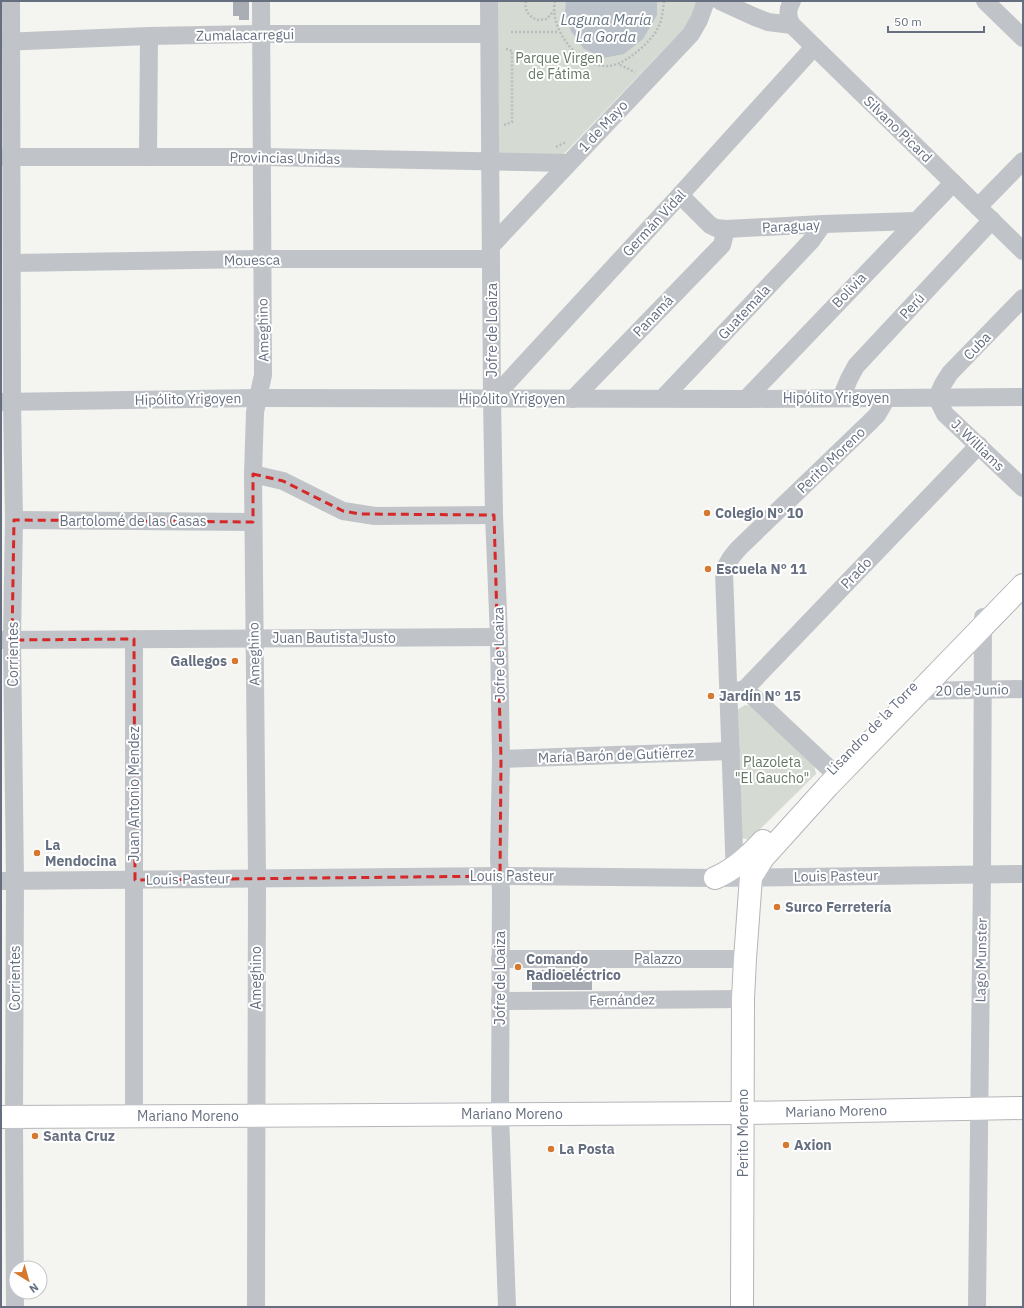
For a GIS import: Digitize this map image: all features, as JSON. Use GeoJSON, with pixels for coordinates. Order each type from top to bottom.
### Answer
{"type":"FeatureCollection","features":[{"type":"Feature","properties":{"kind":"main road","name":"Lisandro de la Torre"},"geometry":{"type":"LineString","coordinates":[[734,875],[762,858],[828,786],[920,691],[1023,572]]}},
{"type":"Feature","properties":{"kind":"main road","name":"Lisandro de la Torre"},"geometry":{"type":"LineString","coordinates":[[734,875],[755,850],[983,619],[1023,585]]}},
{"type":"Feature","properties":{"kind":"main road","name":"Perito Moreno"},"geometry":{"type":"LineString","coordinates":[[734,875],[745,959],[743,999],[742,1113],[742,1307]]}},
{"type":"Feature","properties":{"kind":"main road","name":"Mariano Moreno"},"geometry":{"type":"LineString","coordinates":[[8,1117],[742,1113],[1023,1108]]}},
{"type":"Feature","properties":{"kind":"street","name":"Corrientes"},"geometry":{"type":"LineString","coordinates":[[11,1],[6,42],[7,157],[12,263],[7,402],[14,520],[7,640],[8,1117],[15,1307]]}},
{"type":"Feature","properties":{"kind":"street","name":"Ameghino"},"geometry":{"type":"LineString","coordinates":[[256,1307],[256,877],[253,474],[255,412],[263,375],[261,1]]}},
{"type":"Feature","properties":{"kind":"street","name":"Jofre de Loaiza"},"geometry":{"type":"LineString","coordinates":[[489,1],[494,39],[491,161],[492,399],[494,515],[499,637],[500,1114],[507,1307]]}},
{"type":"Feature","properties":{"kind":"street","name":"1 de Mayo"},"geometry":{"type":"LineString","coordinates":[[491,253],[568,163],[691,34],[699,20],[706,1]]}},
{"type":"Feature","properties":{"kind":"street"},"geometry":{"type":"LineString","coordinates":[[720,1],[768,22],[792,25]]}},
{"type":"Feature","properties":{"kind":"street"},"geometry":{"type":"LineString","coordinates":[[792,1],[787,13],[788,20],[792,25]]}},
{"type":"Feature","properties":{"kind":"street"},"geometry":{"type":"LineString","coordinates":[[985,1],[1023,38]]}},
{"type":"Feature","properties":{"kind":"street","name":"Silvano Picard"},"geometry":{"type":"LineString","coordinates":[[792,25],[1023,251]]}},
{"type":"Feature","properties":{"kind":"street","name":"Zumalacarregui"},"geometry":{"type":"LineString","coordinates":[[6,42],[149,36],[261,34],[494,39]]}},
{"type":"Feature","properties":{"kind":"street"},"geometry":{"type":"LineString","coordinates":[[148,157],[149,36]]}},
{"type":"Feature","properties":{"kind":"street","name":"Germán Vidal"},"geometry":{"type":"LineString","coordinates":[[492,399],[814,47]]}},
{"type":"Feature","properties":{"kind":"street","name":"Provincias Unidas"},"geometry":{"type":"LineString","coordinates":[[7,157],[262,157],[568,163]]}},
{"type":"Feature","properties":{"kind":"street"},"geometry":{"type":"LineString","coordinates":[[978,207],[1023,161]]}},
{"type":"Feature","properties":{"kind":"street","name":"Bolivia"},"geometry":{"type":"LineString","coordinates":[[746,399],[953,182]]}},
{"type":"Feature","properties":{"kind":"street","name":"Paraguay"},"geometry":{"type":"LineString","coordinates":[[680,195],[710,225],[716,228],[726,229],[915,221]]}},
{"type":"Feature","properties":{"kind":"street","name":"Perú"},"geometry":{"type":"LineString","coordinates":[[841,398],[849,378],[856,366],[992,220]]}},
{"type":"Feature","properties":{"kind":"street","name":"Guatemala"},"geometry":{"type":"LineString","coordinates":[[663,398],[805,247],[823,224]]}},
{"type":"Feature","properties":{"kind":"street","name":"Panamá"},"geometry":{"type":"LineString","coordinates":[[573,399],[722,245],[726,229]]}},
{"type":"Feature","properties":{"kind":"street","name":"Mouesca"},"geometry":{"type":"LineString","coordinates":[[12,263],[262,259],[491,253]]}},
{"type":"Feature","properties":{"kind":"street","name":"Cuba"},"geometry":{"type":"LineString","coordinates":[[937,398],[950,373],[1023,298]]}},
{"type":"Feature","properties":{"kind":"street","name":"Hipólito Yrigoyen"},"geometry":{"type":"LineString","coordinates":[[7,402],[258,398],[746,399],[1023,397]]}},
{"type":"Feature","properties":{"kind":"street","name":"Perito Moreno"},"geometry":{"type":"LineString","coordinates":[[734,875],[731,751],[737,691],[724,572],[730,558],[739,548],[870,422],[887,398]]}},
{"type":"Feature","properties":{"kind":"street","name":"J. Williams"},"geometry":{"type":"LineString","coordinates":[[937,398],[945,414],[1023,488]]}},
{"type":"Feature","properties":{"kind":"street","name":"Prado"},"geometry":{"type":"LineString","coordinates":[[737,691],[978,445]]}},
{"type":"Feature","properties":{"kind":"street"},"geometry":{"type":"LineString","coordinates":[[253,474],[282,481],[343,511],[360,514],[375,516],[494,515]]}},
{"type":"Feature","properties":{"kind":"street","name":"Bartolomé de las Casas"},"geometry":{"type":"LineString","coordinates":[[14,520],[253,522]]}},
{"type":"Feature","properties":{"kind":"street","name":"Lago Munster"},"geometry":{"type":"LineString","coordinates":[[977,1307],[980,1108],[983,619]]}},
{"type":"Feature","properties":{"kind":"street","name":"Juan Bautista Justo"},"geometry":{"type":"LineString","coordinates":[[7,640],[499,637]]}},
{"type":"Feature","properties":{"kind":"street","name":"Juan Antonio Mendez"},"geometry":{"type":"LineString","coordinates":[[134,639],[134,1116]]}},
{"type":"Feature","properties":{"kind":"street","name":"20 de Junio"},"geometry":{"type":"LineString","coordinates":[[920,691],[1023,689]]}},
{"type":"Feature","properties":{"kind":"street"},"geometry":{"type":"LineString","coordinates":[[737,691],[832,771]]}},
{"type":"Feature","properties":{"kind":"street","name":"María Barón de Gutiérrez"},"geometry":{"type":"LineString","coordinates":[[500,759],[731,751]]}},
{"type":"Feature","properties":{"kind":"street","name":"Louis Pasteur"},"geometry":{"type":"LineString","coordinates":[[8,881],[256,877],[1023,874]]}},
{"type":"Feature","properties":{"kind":"street","name":"Palazzo"},"geometry":{"type":"LineString","coordinates":[[500,959],[745,959]]}},
{"type":"Feature","properties":{"kind":"street","name":"Fernández"},"geometry":{"type":"LineString","coordinates":[[500,1001],[743,999]]}},
{"type":"Feature","properties":{"kind":"path"},"geometry":{"type":"LineString","coordinates":[[526,1],[525,8],[528,14],[538,20],[547,19],[555,9]]}},
{"type":"Feature","properties":{"kind":"path"},"geometry":{"type":"LineString","coordinates":[[555,1],[559,32],[573,50],[588,62],[608,66],[620,64],[648,42],[658,28],[664,1]]}},
{"type":"Feature","properties":{"kind":"path"},"geometry":{"type":"LineString","coordinates":[[511,32],[559,32]]}},
{"type":"Feature","properties":{"kind":"path"},"geometry":{"type":"LineString","coordinates":[[494,39],[512,51],[512,122],[497,127]]}},
{"type":"Feature","properties":{"kind":"path"},"geometry":{"type":"LineString","coordinates":[[620,64],[636,72],[630,77]]}},
{"type":"Feature","properties":{"kind":"path"},"geometry":{"type":"LineString","coordinates":[[555,147],[569,141]]}},
{"type":"Feature","properties":{"kind":"highlighted area"},"geometry":{"type":"Polygon","coordinates":[[[253,474],[283,481],[343,511],[360,514],[494,515],[501,759],[500,876],[135,880],[134,639],[12,640],[14,520],[253,522],[253,474]]]}},
{"type":"Feature","properties":{"kind":"green space","name":"Parque Virgen de Fátima"},"geometry":{"type":"Polygon","coordinates":[[[494,1],[700,1],[690,22],[559,159],[496,155],[494,1]]]}},
{"type":"Feature","properties":{"kind":"green space","name":"Plazoleta \"El Gaucho\""},"geometry":{"type":"Polygon","coordinates":[[[745,705],[754,706],[814,765],[816,774],[749,840],[742,838],[737,710],[745,705]]]}},
{"type":"Feature","properties":{"kind":"water","name":"Laguna María La Gorda"},"geometry":{"type":"Polygon","coordinates":[[[566,1],[657,1],[657,15],[643,39],[624,54],[603,58],[584,49],[571,31],[565,13],[566,1]]]}},
{"type":"Feature","properties":{"kind":"building"},"geometry":{"type":"Polygon","coordinates":[[[233,1],[249,1],[249,20],[239,20],[239,16],[233,16],[233,1]]]}},
{"type":"Feature","properties":{"kind":"building"},"geometry":{"type":"Polygon","coordinates":[[[532,970],[592,970],[592,990],[532,990],[532,970]]]}},
{"type":"Feature","properties":{"kind":"place","name":"Colegio Nº 10"},"geometry":{"type":"Point","coordinates":[707,513]}},
{"type":"Feature","properties":{"kind":"place","name":"Escuela Nº 11"},"geometry":{"type":"Point","coordinates":[708,569]}},
{"type":"Feature","properties":{"kind":"place","name":"Gallegos"},"geometry":{"type":"Point","coordinates":[235,661]}},
{"type":"Feature","properties":{"kind":"place","name":"Jardín Nº 15"},"geometry":{"type":"Point","coordinates":[711,696]}},
{"type":"Feature","properties":{"kind":"place","name":"La Mendocina"},"geometry":{"type":"Point","coordinates":[37,853]}},
{"type":"Feature","properties":{"kind":"place","name":"Surco Ferretería"},"geometry":{"type":"Point","coordinates":[777,907]}},
{"type":"Feature","properties":{"kind":"place","name":"Comando Radioeléctrico"},"geometry":{"type":"Point","coordinates":[518,967]}},
{"type":"Feature","properties":{"kind":"place","name":"Santa Cruz"},"geometry":{"type":"Point","coordinates":[35,1136]}},
{"type":"Feature","properties":{"kind":"place","name":"Axion"},"geometry":{"type":"Point","coordinates":[786,1145]}},
{"type":"Feature","properties":{"kind":"place","name":"La Posta"},"geometry":{"type":"Point","coordinates":[551,1149]}}]}
